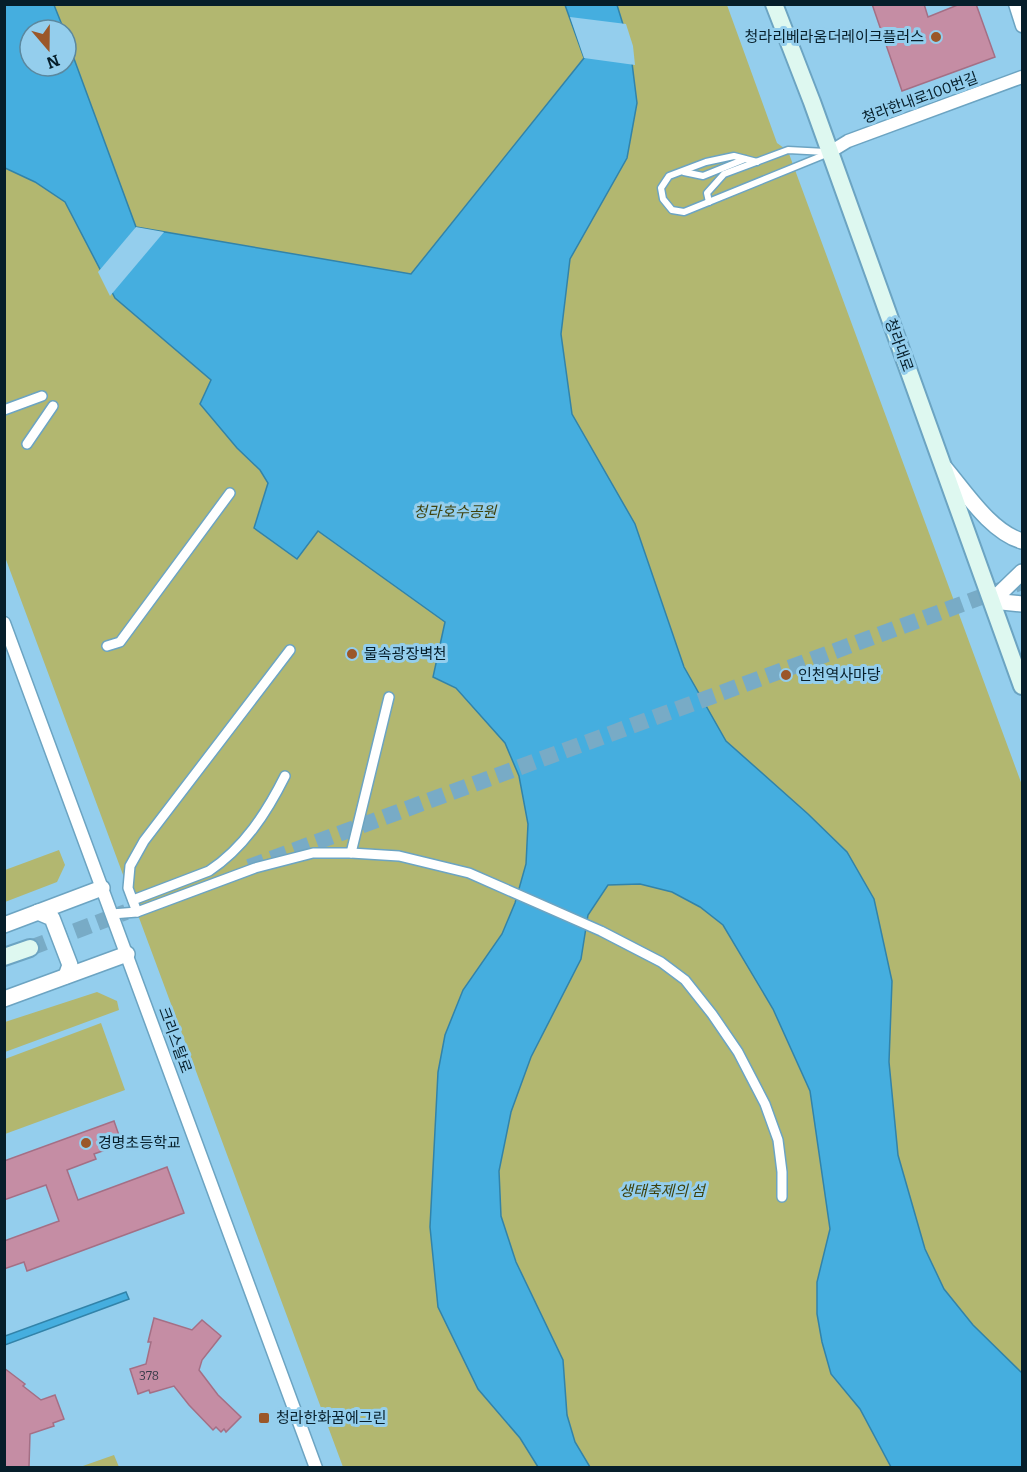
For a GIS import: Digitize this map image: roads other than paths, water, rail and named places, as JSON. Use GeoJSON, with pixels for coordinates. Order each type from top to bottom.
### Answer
{"type":"FeatureCollection","features":[{"type":"Feature","properties":{"kind":"main road","name":"청라대로"},"geometry":{"type":"LineString","coordinates":[[774,4],[830,152],[1023,686]]}},
{"type":"Feature","properties":{"kind":"main road"},"geometry":{"type":"LineString","coordinates":[[4,957],[30,948]]}},
{"type":"Feature","properties":{"kind":"street"},"geometry":{"type":"LineString","coordinates":[[1015,4],[1023,26]]}},
{"type":"Feature","properties":{"kind":"street","name":"청라한내로100번길"},"geometry":{"type":"LineString","coordinates":[[830,152],[848,141],[1023,76]]}},
{"type":"Feature","properties":{"kind":"street"},"geometry":{"type":"LineString","coordinates":[[4,410],[42,396]]}},
{"type":"Feature","properties":{"kind":"street"},"geometry":{"type":"LineString","coordinates":[[27,444],[53,406]]}},
{"type":"Feature","properties":{"kind":"street"},"geometry":{"type":"LineString","coordinates":[[943,465],[999,530],[1012,538],[1023,541]]}},
{"type":"Feature","properties":{"kind":"street"},"geometry":{"type":"LineString","coordinates":[[107,646],[120,642],[230,493]]}},
{"type":"Feature","properties":{"kind":"street"},"geometry":{"type":"LineString","coordinates":[[992,601],[1023,572]]}},
{"type":"Feature","properties":{"kind":"street"},"geometry":{"type":"LineString","coordinates":[[992,601],[1023,604]]}},
{"type":"Feature","properties":{"kind":"street","name":"크리스탈로"},"geometry":{"type":"LineString","coordinates":[[5,628],[316,1467]]}},
{"type":"Feature","properties":{"kind":"street"},"geometry":{"type":"LineString","coordinates":[[137,912],[128,888],[130,866],[144,841],[290,651]]}},
{"type":"Feature","properties":{"kind":"street"},"geometry":{"type":"LineString","coordinates":[[351,853],[389,697]]}},
{"type":"Feature","properties":{"kind":"street"},"geometry":{"type":"LineString","coordinates":[[133,900],[209,871],[218,865],[254,829],[285,776]]}},
{"type":"Feature","properties":{"kind":"street"},"geometry":{"type":"LineString","coordinates":[[112,914],[137,912],[255,868],[313,853],[399,856],[469,873],[601,931],[661,962],[685,980],[738,1052],[765,1104],[778,1140],[783,1197]]}},
{"type":"Feature","properties":{"kind":"street"},"geometry":{"type":"LineString","coordinates":[[4,924],[102,888]]}},
{"type":"Feature","properties":{"kind":"street"},"geometry":{"type":"LineString","coordinates":[[38,912],[52,918],[70,965],[66,976]]}},
{"type":"Feature","properties":{"kind":"street"},"geometry":{"type":"LineString","coordinates":[[4,999],[127,954]]}},
{"type":"Feature","properties":{"kind":"lane"},"geometry":{"type":"LineString","coordinates":[[709,202],[707,193],[724,174],[788,150],[830,152]]}},
{"type":"Feature","properties":{"kind":"lane"},"geometry":{"type":"LineString","coordinates":[[757,162],[734,156],[706,162],[682,171],[669,177],[661,188],[663,199],[672,210],[684,212],[830,152]]}},
{"type":"Feature","properties":{"kind":"lane"},"geometry":{"type":"LineString","coordinates":[[682,171],[703,176],[746,159]]}},
{"type":"Feature","properties":{"kind":"water"},"geometry":{"type":"Polygon","coordinates":[[[4,5],[54,5],[59,18],[18,18],[18,78],[78,78],[78,70],[136,227],[411,274],[584,58],[565,5],[617,5],[630,47],[637,103],[627,158],[570,259],[561,334],[572,414],[635,524],[684,667],[726,741],[847,852],[874,899],[892,981],[889,1062],[898,1155],[925,1249],[944,1289],[973,1325],[1022,1373],[1022,1467],[891,1467],[860,1409],[831,1374],[822,1342],[817,1314],[817,1282],[830,1229],[810,1091],[773,1009],[723,925],[700,907],[672,892],[640,884],[608,885],[588,915],[581,959],[531,1057],[511,1112],[499,1171],[501,1216],[516,1262],[563,1360],[567,1415],[575,1442],[590,1467],[538,1467],[520,1438],[478,1389],[438,1307],[430,1227],[438,1072],[445,1035],[463,990],[502,934],[515,903],[526,864],[528,824],[519,776],[505,743],[456,688],[433,677],[445,622],[318,531],[297,559],[254,528],[268,483],[260,470],[237,448],[200,404],[211,380],[115,298],[65,202],[35,182],[5,168],[4,5]]]}},
{"type":"Feature","properties":{"kind":"water"},"geometry":{"type":"Polygon","coordinates":[[[126,1292],[129,1299],[5,1345],[5,1336],[126,1292]]]}},
{"type":"Feature","properties":{"kind":"tunnel"},"geometry":{"type":"LineString","coordinates":[[249,867],[1022,582]]}},
{"type":"Feature","properties":{"kind":"tunnel"},"geometry":{"type":"LineString","coordinates":[[30,948],[126,912]]}},
{"type":"Feature","properties":{"kind":"place","name":"청라리베라움더레이크플러스"},"geometry":{"type":"Point","coordinates":[936,37]}},
{"type":"Feature","properties":{"kind":"place","name":"물속광장벽천"},"geometry":{"type":"Point","coordinates":[352,654]}},
{"type":"Feature","properties":{"kind":"place","name":"인천역사마당"},"geometry":{"type":"Point","coordinates":[786,675]}},
{"type":"Feature","properties":{"kind":"place","name":"경명초등학교"},"geometry":{"type":"Point","coordinates":[86,1143]}},
{"type":"Feature","properties":{"kind":"place","name":"청라한화꿈에그린"},"geometry":{"type":"Point","coordinates":[264,1418]}},
{"type":"Feature","properties":{"kind":"park label","name":"청라호수공원"},"geometry":{"type":"Point","coordinates":[455,512]}},
{"type":"Feature","properties":{"kind":"park label","name":"생태축제의 섬"},"geometry":{"type":"Point","coordinates":[662,1191]}}]}
